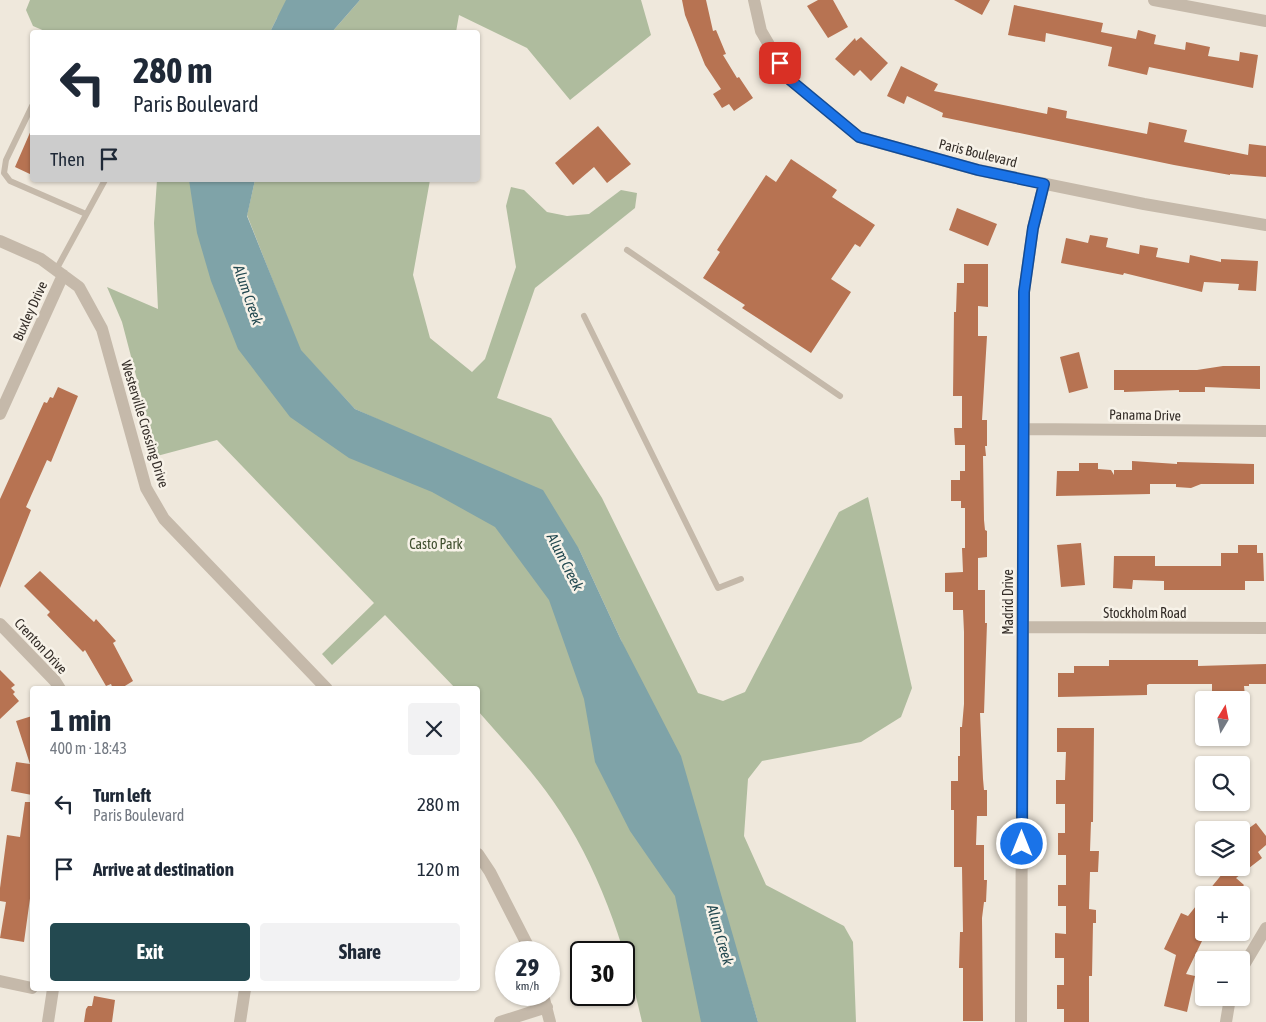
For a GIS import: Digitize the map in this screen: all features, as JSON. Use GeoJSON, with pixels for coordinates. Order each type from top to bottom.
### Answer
{"type":"FeatureCollection","features":[{"type":"Feature","properties":{"kind":"street","name":"Paris Boulevard"},"geometry":{"type":"LineString","coordinates":[[754,0],[761,31],[789,79],[859,137],[978,170],[1154,206],[1266,225]]}},
{"type":"Feature","properties":{"kind":"street"},"geometry":{"type":"LineString","coordinates":[[1154,0],[1266,21]]}},
{"type":"Feature","properties":{"kind":"street","name":"Madrid Drive"},"geometry":{"type":"LineString","coordinates":[[1021,1022],[1024,292],[1033,228],[1044,184]]}},
{"type":"Feature","properties":{"kind":"street","name":"Westerville Crossing Drive"},"geometry":{"type":"LineString","coordinates":[[0,241],[41,259],[79,288],[102,329],[146,488],[164,519],[322,686]]}},
{"type":"Feature","properties":{"kind":"street","name":"Buxley Drive"},"geometry":{"type":"LineString","coordinates":[[0,414],[59,273]]}},
{"type":"Feature","properties":{"kind":"street","name":"Panama Drive"},"geometry":{"type":"LineString","coordinates":[[1024,429],[1266,432]]}},
{"type":"Feature","properties":{"kind":"street","name":"Crenton Drive"},"geometry":{"type":"LineString","coordinates":[[0,624],[57,686]]}},
{"type":"Feature","properties":{"kind":"street","name":"Stockholm Road"},"geometry":{"type":"LineString","coordinates":[[1024,627],[1266,628]]}},
{"type":"Feature","properties":{"kind":"street"},"geometry":{"type":"LineString","coordinates":[[480,857],[490,872],[525,941]]}},
{"type":"Feature","properties":{"kind":"street"},"geometry":{"type":"LineString","coordinates":[[1250,955],[1266,928]]}},
{"type":"Feature","properties":{"kind":"street"},"geometry":{"type":"LineString","coordinates":[[0,981],[30,988]]}},
{"type":"Feature","properties":{"kind":"street"},"geometry":{"type":"LineString","coordinates":[[48,1022],[53,991]]}},
{"type":"Feature","properties":{"kind":"street"},"geometry":{"type":"LineString","coordinates":[[240,1022],[245,991]]}},
{"type":"Feature","properties":{"kind":"street"},"geometry":{"type":"LineString","coordinates":[[500,1022],[534,1006]]}},
{"type":"Feature","properties":{"kind":"street"},"geometry":{"type":"LineString","coordinates":[[546,1006],[550,1022]]}},
{"type":"Feature","properties":{"kind":"street"},"geometry":{"type":"LineString","coordinates":[[1226,1022],[1229,1006]]}},
{"type":"Feature","properties":{"kind":"lane"},"geometry":{"type":"LineString","coordinates":[[30,110],[6,160],[4,173],[10,181],[86,214]]}},
{"type":"Feature","properties":{"kind":"lane"},"geometry":{"type":"LineString","coordinates":[[59,273],[86,214],[104,182]]}},
{"type":"Feature","properties":{"kind":"lane"},"geometry":{"type":"LineString","coordinates":[[627,250],[840,396]]}},
{"type":"Feature","properties":{"kind":"lane"},"geometry":{"type":"LineString","coordinates":[[584,316],[718,588],[741,580]]}},
{"type":"Feature","properties":{"kind":"green space"},"geometry":{"type":"Polygon","coordinates":[[[30,0],[301,0],[277,18],[271,30],[42,30],[33,26],[26,10],[30,0]]]}},
{"type":"Feature","properties":{"kind":"green space"},"geometry":{"type":"Polygon","coordinates":[[[360,0],[641,0],[651,35],[570,100],[527,48],[459,15],[456,30],[334,30],[360,0]]]}},
{"type":"Feature","properties":{"kind":"green space","name":"Casto Park"},"geometry":{"type":"Polygon","coordinates":[[[157,182],[206,182],[233,288],[368,432],[498,475],[681,855],[717,1022],[642,1022],[635,993],[635,941],[620,941],[597,880],[569,826],[553,801],[526,766],[480,713],[480,686],[453,686],[385,615],[332,665],[322,654],[374,603],[217,440],[157,456],[122,322],[107,287],[158,309],[154,223],[157,182]]]}},
{"type":"Feature","properties":{"kind":"green space"},"geometry":{"type":"Polygon","coordinates":[[[255,182],[430,182],[413,275],[430,338],[472,372],[485,359],[516,267],[506,206],[511,187],[524,190],[547,212],[567,216],[589,214],[621,190],[637,193],[635,208],[535,288],[497,398],[551,418],[602,498],[698,693],[723,701],[745,692],[839,512],[868,497],[912,688],[901,717],[861,742],[762,761],[748,779],[744,836],[766,885],[844,926],[853,942],[856,1022],[758,1022],[723,907],[621,640],[579,549],[443,449],[355,409],[300,350],[247,215],[255,182]]]}},
{"type":"Feature","properties":{"kind":"water"},"geometry":{"type":"Polygon","coordinates":[[[286,0],[360,0],[334,30],[271,30],[286,0]]]}},
{"type":"Feature","properties":{"kind":"water","name":"Alum Creek"},"geometry":{"type":"Polygon","coordinates":[[[189,182],[255,182],[247,216],[301,350],[355,409],[543,490],[579,549],[621,640],[681,756],[758,1022],[701,1022],[675,896],[630,831],[595,762],[584,699],[549,600],[495,527],[432,492],[349,458],[290,417],[238,349],[211,281],[197,233],[189,182]]]}},
{"type":"Feature","properties":{"kind":"building"},"geometry":{"type":"Polygon","coordinates":[[[682,0],[706,0],[713,31],[716,30],[726,54],[723,55],[737,78],[739,77],[753,98],[734,111],[729,104],[722,108],[713,94],[721,89],[705,65],[685,15],[682,0]]]}},
{"type":"Feature","properties":{"kind":"building"},"geometry":{"type":"Polygon","coordinates":[[[818,0],[833,0],[848,27],[828,38],[807,6],[818,0]]]}},
{"type":"Feature","properties":{"kind":"building"},"geometry":{"type":"Polygon","coordinates":[[[954,0],[990,0],[982,15],[954,0]]]}},
{"type":"Feature","properties":{"kind":"building"},"geometry":{"type":"Polygon","coordinates":[[[1014,5],[1103,23],[1101,32],[1136,39],[1138,30],[1156,35],[1154,44],[1185,50],[1186,42],[1210,47],[1208,56],[1239,61],[1240,52],[1258,55],[1253,88],[1149,67],[1147,75],[1108,66],[1112,47],[1089,42],[1046,33],[1045,42],[1008,35],[1014,5]]]}},
{"type":"Feature","properties":{"kind":"building"},"geometry":{"type":"Polygon","coordinates":[[[861,37],[888,63],[871,81],[860,70],[854,76],[835,59],[855,38],[856,41],[861,37]]]}},
{"type":"Feature","properties":{"kind":"building"},"geometry":{"type":"Polygon","coordinates":[[[901,66],[938,84],[934,91],[1047,114],[1048,107],[1067,111],[1066,118],[1147,134],[1149,122],[1187,130],[1184,142],[1248,155],[1249,144],[1266,146],[1266,177],[1230,175],[1174,165],[942,117],[943,113],[907,96],[904,104],[887,96],[901,66]]]}},
{"type":"Feature","properties":{"kind":"building"},"geometry":{"type":"Polygon","coordinates":[[[598,126],[631,164],[607,183],[594,167],[573,185],[555,163],[598,126]]]}},
{"type":"Feature","properties":{"kind":"building"},"geometry":{"type":"Polygon","coordinates":[[[30,133],[30,174],[15,167],[30,133]]]}},
{"type":"Feature","properties":{"kind":"building"},"geometry":{"type":"Polygon","coordinates":[[[791,159],[837,190],[832,197],[875,225],[860,247],[855,244],[831,279],[851,292],[811,353],[742,308],[745,305],[703,278],[720,252],[717,250],[766,175],[776,182],[791,159]]]}},
{"type":"Feature","properties":{"kind":"building"},"geometry":{"type":"Polygon","coordinates":[[[957,208],[997,224],[988,246],[949,230],[957,208]]]}},
{"type":"Feature","properties":{"kind":"building"},"geometry":{"type":"Polygon","coordinates":[[[1090,235],[1108,238],[1106,247],[1139,254],[1140,245],[1158,248],[1156,257],[1189,263],[1190,255],[1221,262],[1221,259],[1258,261],[1256,291],[1238,290],[1239,284],[1204,282],[1202,292],[1124,273],[1123,275],[1061,263],[1066,238],[1088,243],[1090,235]]]}},
{"type":"Feature","properties":{"kind":"building"},"geometry":{"type":"Polygon","coordinates":[[[964,264],[988,264],[988,307],[978,306],[978,336],[987,336],[982,420],[987,420],[986,456],[983,456],[984,520],[985,530],[987,531],[987,557],[978,558],[978,590],[985,590],[985,623],[987,623],[984,713],[980,713],[984,790],[987,790],[987,816],[977,816],[976,845],[984,845],[984,880],[987,880],[986,902],[984,902],[982,918],[983,1021],[963,1021],[963,968],[959,968],[960,932],[963,932],[962,867],[954,867],[954,810],[951,810],[951,781],[958,781],[960,727],[962,727],[964,704],[964,632],[963,610],[953,610],[953,592],[945,592],[945,573],[963,572],[962,548],[965,548],[965,508],[961,508],[961,501],[951,501],[951,480],[960,480],[960,471],[965,471],[965,445],[955,445],[954,428],[962,428],[962,396],[953,396],[954,312],[956,312],[957,283],[964,283],[964,264]]]}},
{"type":"Feature","properties":{"kind":"building"},"geometry":{"type":"Polygon","coordinates":[[[1079,352],[1088,388],[1069,393],[1060,357],[1079,352]]]}},
{"type":"Feature","properties":{"kind":"building"},"geometry":{"type":"Polygon","coordinates":[[[1223,366],[1260,366],[1260,389],[1205,387],[1205,392],[1179,392],[1179,390],[1124,392],[1124,390],[1114,390],[1114,370],[1197,370],[1223,366]]]}},
{"type":"Feature","properties":{"kind":"building"},"geometry":{"type":"Polygon","coordinates":[[[58,387],[78,396],[51,462],[47,460],[26,507],[31,510],[0,588],[0,499],[44,402],[47,403],[50,397],[53,398],[58,387]]]}},
{"type":"Feature","properties":{"kind":"building"},"geometry":{"type":"Polygon","coordinates":[[[1132,461],[1177,464],[1177,462],[1254,464],[1254,484],[1201,484],[1191,488],[1176,487],[1176,484],[1150,484],[1150,494],[1056,496],[1057,471],[1079,471],[1079,463],[1098,463],[1098,469],[1111,470],[1114,475],[1114,470],[1132,470],[1132,461]]]}},
{"type":"Feature","properties":{"kind":"building"},"geometry":{"type":"Polygon","coordinates":[[[1081,543],[1085,585],[1061,587],[1057,545],[1081,543]]]}},
{"type":"Feature","properties":{"kind":"building"},"geometry":{"type":"Polygon","coordinates":[[[1238,545],[1257,545],[1257,553],[1263,553],[1264,581],[1245,581],[1245,590],[1164,590],[1164,581],[1133,580],[1132,589],[1113,588],[1114,556],[1155,556],[1155,566],[1221,566],[1221,553],[1238,553],[1238,545]]]}},
{"type":"Feature","properties":{"kind":"building"},"geometry":{"type":"Polygon","coordinates":[[[40,571],[94,622],[96,619],[116,641],[113,643],[133,681],[125,686],[112,686],[111,684],[106,686],[85,650],[83,652],[47,615],[50,612],[24,586],[40,571]]]}},
{"type":"Feature","properties":{"kind":"building"},"geometry":{"type":"Polygon","coordinates":[[[1109,660],[1198,660],[1198,666],[1266,664],[1266,684],[1249,684],[1249,686],[1244,686],[1244,691],[1212,691],[1212,684],[1149,684],[1147,685],[1147,695],[1058,697],[1058,673],[1074,673],[1074,666],[1109,666],[1109,660]]]}},
{"type":"Feature","properties":{"kind":"building"},"geometry":{"type":"Polygon","coordinates":[[[0,670],[15,685],[11,688],[19,701],[0,719],[0,670]]]}},
{"type":"Feature","properties":{"kind":"building"},"geometry":{"type":"Polygon","coordinates":[[[30,717],[30,764],[16,721],[30,717]]]}},
{"type":"Feature","properties":{"kind":"building"},"geometry":{"type":"Polygon","coordinates":[[[1057,728],[1094,728],[1093,822],[1091,822],[1090,851],[1099,851],[1098,872],[1090,872],[1089,909],[1096,910],[1096,923],[1093,923],[1092,976],[1089,976],[1089,1022],[1064,1022],[1064,1009],[1057,1009],[1057,985],[1064,985],[1064,958],[1055,958],[1055,933],[1066,934],[1066,906],[1058,906],[1058,885],[1066,885],[1066,855],[1058,855],[1058,833],[1065,833],[1065,804],[1056,804],[1056,780],[1065,780],[1066,752],[1057,752],[1057,728]]]}},
{"type":"Feature","properties":{"kind":"building"},"geometry":{"type":"Polygon","coordinates":[[[16,762],[30,764],[30,795],[11,791],[16,762]]]}},
{"type":"Feature","properties":{"kind":"building"},"geometry":{"type":"Polygon","coordinates":[[[25,802],[30,802],[30,898],[24,942],[0,938],[6,902],[0,901],[0,888],[7,835],[20,837],[25,802]]]}},
{"type":"Feature","properties":{"kind":"building"},"geometry":{"type":"Polygon","coordinates":[[[1256,823],[1266,836],[1266,845],[1258,852],[1262,858],[1250,867],[1250,827],[1256,823]]]}},
{"type":"Feature","properties":{"kind":"building"},"geometry":{"type":"Polygon","coordinates":[[[1220,876],[1239,876],[1236,878],[1244,885],[1243,886],[1212,886],[1220,876]]]}},
{"type":"Feature","properties":{"kind":"building"},"geometry":{"type":"Polygon","coordinates":[[[1195,907],[1195,941],[1202,941],[1197,951],[1195,951],[1195,955],[1186,974],[1195,976],[1187,1012],[1164,1006],[1176,955],[1164,949],[1181,913],[1188,916],[1195,907]]]}},
{"type":"Feature","properties":{"kind":"building"},"geometry":{"type":"Polygon","coordinates":[[[94,996],[115,1000],[112,1022],[84,1022],[86,1009],[88,1006],[92,1006],[94,996]]]}},
{"type":"Feature","properties":{"kind":"route"},"geometry":{"type":"LineString","coordinates":[[780,63],[789,79],[859,137],[978,170],[1044,184],[1033,228],[1024,292],[1022,844]]}}]}
